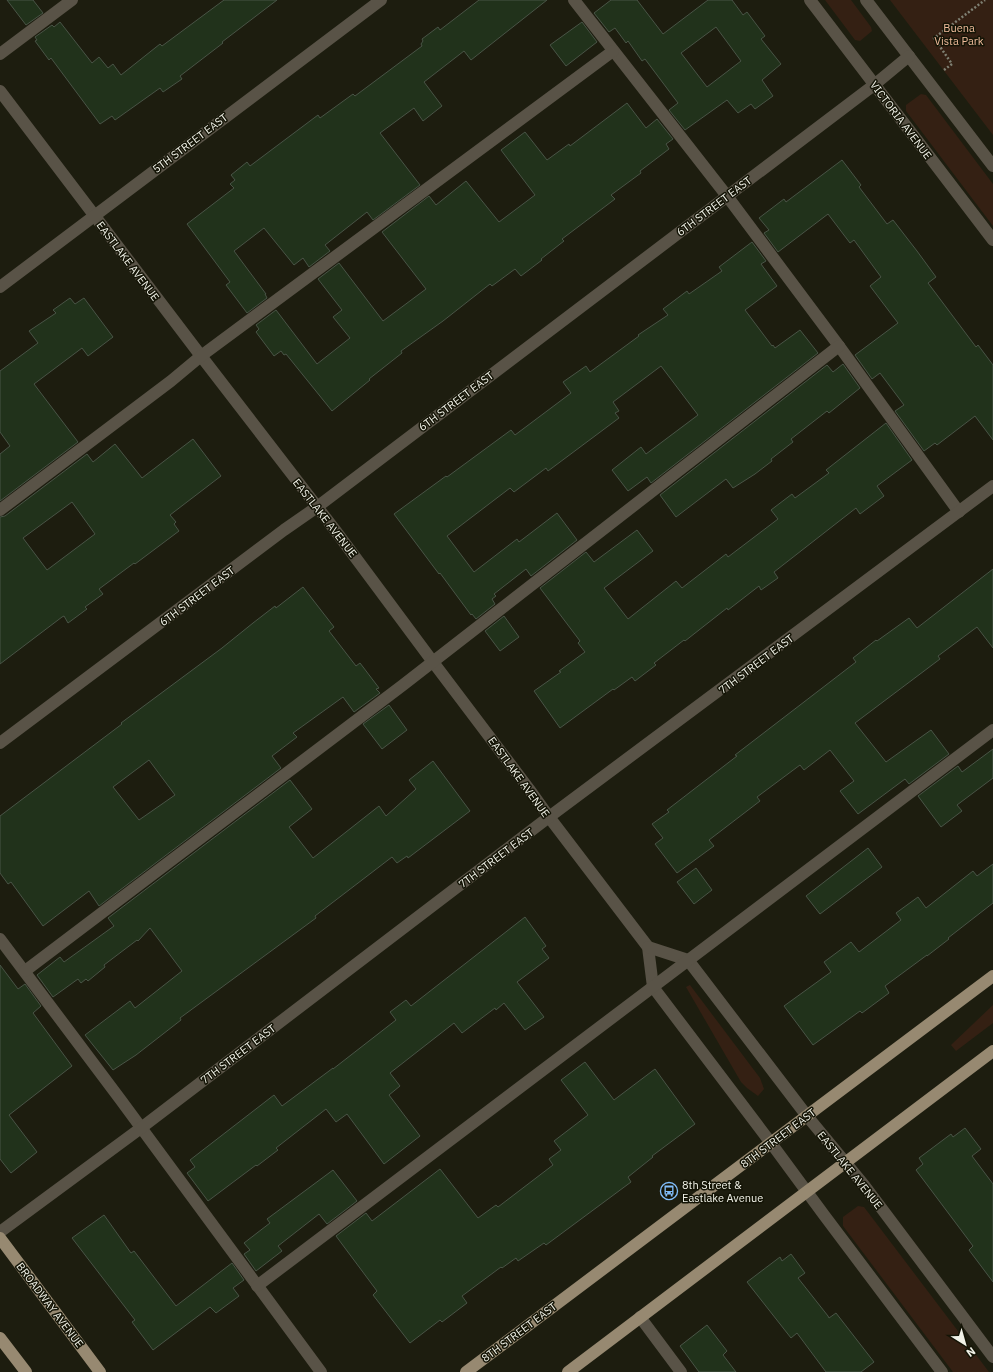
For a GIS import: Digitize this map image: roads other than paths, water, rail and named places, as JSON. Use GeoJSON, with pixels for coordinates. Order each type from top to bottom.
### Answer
{"type":"FeatureCollection","features":[{"type":"Feature","properties":{"kind":"main road","name":"8TH STREET EAST"},"geometry":{"type":"LineString","coordinates":[[466,1372],[993,976]]}},
{"type":"Feature","properties":{"kind":"main road"},"geometry":{"type":"LineString","coordinates":[[568,1372],[993,1051]]}},
{"type":"Feature","properties":{"kind":"main road","name":"BROADWAY AVENUE"},"geometry":{"type":"LineString","coordinates":[[0,1238],[100,1372]]}},
{"type":"Feature","properties":{"kind":"main road"},"geometry":{"type":"LineString","coordinates":[[0,1338],[26,1372]]}},
{"type":"Feature","properties":{"kind":"street"},"geometry":{"type":"LineString","coordinates":[[0,54],[72,0]]}},
{"type":"Feature","properties":{"kind":"street","name":"5TH STREET EAST"},"geometry":{"type":"LineString","coordinates":[[0,286],[381,0]]}},
{"type":"Feature","properties":{"kind":"street"},"geometry":{"type":"LineString","coordinates":[[574,0],[727,196],[839,346],[959,512]]}},
{"type":"Feature","properties":{"kind":"street","name":"VICTORIA AVENUE"},"geometry":{"type":"LineString","coordinates":[[810,0],[874,86],[993,240]]}},
{"type":"Feature","properties":{"kind":"street"},"geometry":{"type":"LineString","coordinates":[[866,0],[993,166]]}},
{"type":"Feature","properties":{"kind":"street"},"geometry":{"type":"LineString","coordinates":[[0,510],[171,381],[201,356],[613,50]]}},
{"type":"Feature","properties":{"kind":"street","name":"6TH STREET EAST"},"geometry":{"type":"LineString","coordinates":[[0,743],[317,507],[874,86],[910,56]]}},
{"type":"Feature","properties":{"kind":"street","name":"EASTLAKE AVENUE"},"geometry":{"type":"LineString","coordinates":[[0,91],[93,216],[317,507],[648,947],[653,986],[942,1372]]}},
{"type":"Feature","properties":{"kind":"street"},"geometry":{"type":"LineString","coordinates":[[25,971],[433,662],[839,346]]}},
{"type":"Feature","properties":{"kind":"street","name":"7TH STREET EAST"},"geometry":{"type":"LineString","coordinates":[[0,1232],[141,1128],[549,817],[993,486]]}},
{"type":"Feature","properties":{"kind":"street"},"geometry":{"type":"LineString","coordinates":[[257,1286],[993,730]]}},
{"type":"Feature","properties":{"kind":"street"},"geometry":{"type":"LineString","coordinates":[[0,939],[321,1372]]}},
{"type":"Feature","properties":{"kind":"street"},"geometry":{"type":"LineString","coordinates":[[648,947],[688,960]]}},
{"type":"Feature","properties":{"kind":"street","name":"EASTLAKE AVENUE"},"geometry":{"type":"LineString","coordinates":[[688,960],[807,1116],[869,1192],[993,1357]]}},
{"type":"Feature","properties":{"kind":"street"},"geometry":{"type":"LineString","coordinates":[[640,1317],[681,1372]]}},
{"type":"Feature","properties":{"kind":"place","name":"8th Street & Eastlake Avenue"},"geometry":{"type":"Point","coordinates":[669,1191]}},
{"type":"Feature","properties":{"kind":"park label","name":"Buena Vista Park"},"geometry":{"type":"Point","coordinates":[959,34]}}]}
